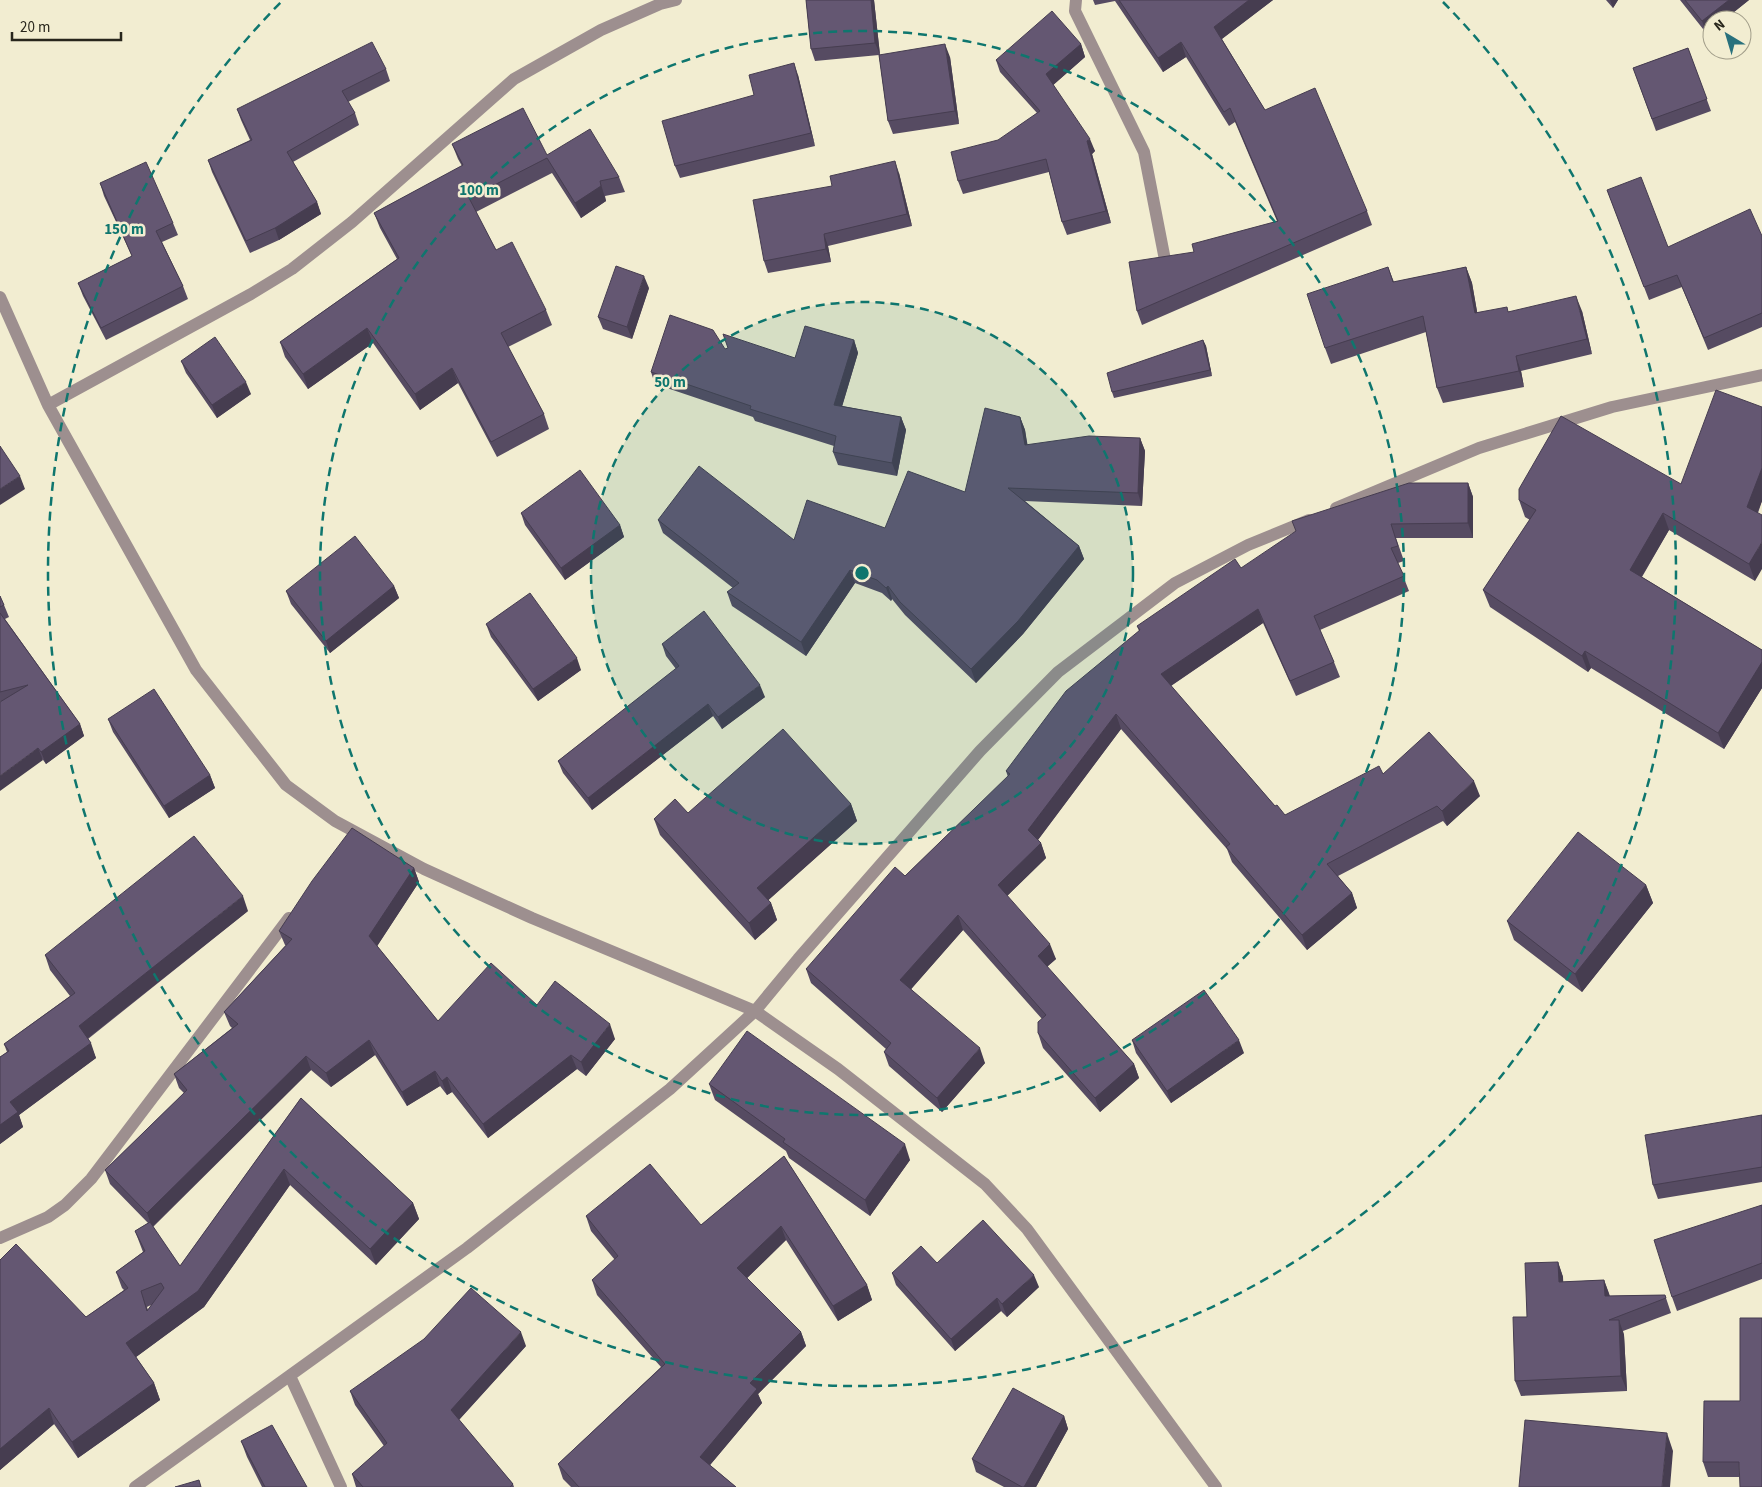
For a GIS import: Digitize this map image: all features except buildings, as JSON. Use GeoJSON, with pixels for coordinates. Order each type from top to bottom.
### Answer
{"type":"FeatureCollection","features":[{"type":"Feature","properties":{"kind":"street"},"geometry":{"type":"LineString","coordinates":[[48,405],[251,294],[292,269],[352,222],[514,79],[601,30],[660,4],[676,0]]}},
{"type":"Feature","properties":{"kind":"street"},"geometry":{"type":"LineString","coordinates":[[1076,0],[1075,11],[1144,152],[1165,260]]}},
{"type":"Feature","properties":{"kind":"street"},"geometry":{"type":"LineString","coordinates":[[0,297],[48,405],[196,670],[286,785],[352,836],[532,918],[755,1011],[838,1069],[985,1184],[1027,1229],[1216,1487]]}},
{"type":"Feature","properties":{"kind":"street"},"geometry":{"type":"LineString","coordinates":[[134,1487],[467,1248],[670,1090],[755,1011],[798,959],[980,751],[1058,672],[1175,583],[1248,545],[1479,448],[1612,407],[1762,376]]}},
{"type":"Feature","properties":{"kind":"street"},"geometry":{"type":"LineString","coordinates":[[0,1238],[48,1217],[65,1205],[90,1179],[297,908]]}},
{"type":"Feature","properties":{"kind":"street"},"geometry":{"type":"LineString","coordinates":[[290,1376],[341,1487]]}}]}
